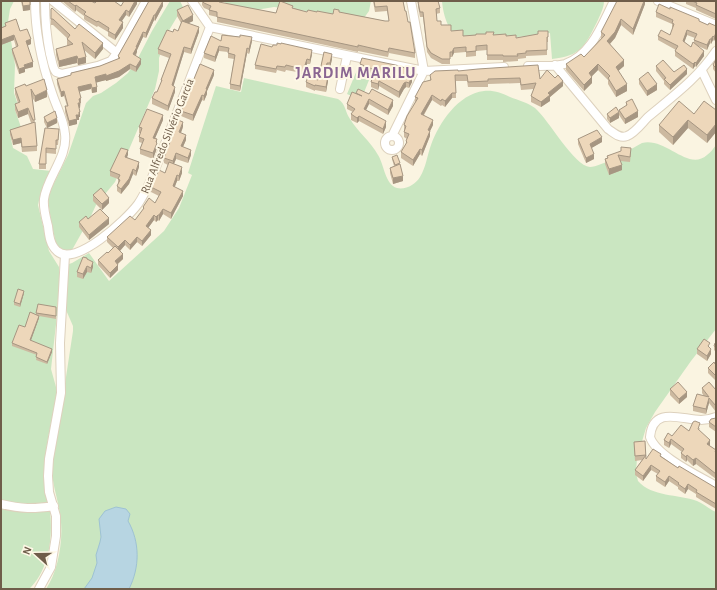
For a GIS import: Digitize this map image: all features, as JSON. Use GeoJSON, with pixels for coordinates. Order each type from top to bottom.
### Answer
{"type":"FeatureCollection","features":[{"type":"Feature","properties":{"kind":"street"},"geometry":{"type":"LineString","coordinates":[[35,1],[35,17],[40,49],[49,85],[66,135],[63,151],[46,190],[43,203],[52,245],[58,252],[65,256],[60,343],[61,393],[49,459],[48,476],[49,492],[54,506],[57,526],[51,567],[39,589]]}},
{"type":"Feature","properties":{"kind":"street"},"geometry":{"type":"LineString","coordinates":[[45,1],[46,36],[54,69],[57,73],[62,74],[108,62],[113,59],[146,1]]}},
{"type":"Feature","properties":{"kind":"street"},"geometry":{"type":"LineString","coordinates":[[52,1],[117,53]]}},
{"type":"Feature","properties":{"kind":"street"},"geometry":{"type":"LineString","coordinates":[[192,1],[210,27],[424,71],[555,65],[568,62],[586,51],[598,33],[614,1]]}},
{"type":"Feature","properties":{"kind":"street"},"geometry":{"type":"LineString","coordinates":[[392,136],[424,71],[411,1]]}},
{"type":"Feature","properties":{"kind":"street"},"geometry":{"type":"LineString","coordinates":[[658,1],[716,26]]}},
{"type":"Feature","properties":{"kind":"street","name":"Rua Alfredo Silvério Garcia"},"geometry":{"type":"LineString","coordinates":[[65,256],[83,251],[100,239],[132,211],[143,197],[151,180],[210,27]]}},
{"type":"Feature","properties":{"kind":"street"},"geometry":{"type":"LineString","coordinates":[[555,65],[608,129],[617,135],[625,137],[632,133],[648,117],[702,71],[716,51]]}},
{"type":"Feature","properties":{"kind":"street"},"geometry":{"type":"LineString","coordinates":[[340,89],[346,56]]}},
{"type":"Feature","properties":{"kind":"street"},"geometry":{"type":"LineString","coordinates":[[702,71],[716,100]]}},
{"type":"Feature","properties":{"kind":"street"},"geometry":{"type":"LineString","coordinates":[[716,417],[703,420],[666,416],[658,421],[652,429],[650,437],[657,449],[716,486]]}},
{"type":"Feature","properties":{"kind":"street"},"geometry":{"type":"LineString","coordinates":[[1,504],[17,508],[33,509],[54,506]]}},
{"type":"Feature","properties":{"kind":"green space"},"geometry":{"type":"Polygon","coordinates":[[[1,1],[14,1],[10,9],[8,22],[15,65],[14,93],[19,108],[15,110],[22,130],[10,135],[13,148],[27,156],[33,169],[51,171],[40,196],[38,205],[49,251],[59,267],[59,286],[51,369],[56,387],[56,396],[47,444],[44,472],[51,521],[50,543],[41,573],[29,589],[1,589],[1,1]]]}},
{"type":"Feature","properties":{"kind":"green space"},"geometry":{"type":"Polygon","coordinates":[[[170,1],[180,1],[183,7],[168,32],[159,58],[159,71],[155,89],[115,182],[96,205],[72,250],[65,251],[56,244],[48,200],[50,191],[68,155],[86,103],[93,96],[101,93],[128,73],[170,1]]]}},
{"type":"Feature","properties":{"kind":"green space"},"geometry":{"type":"Polygon","coordinates":[[[222,1],[371,1],[369,11],[364,18],[274,7],[256,10],[230,5],[222,1]]]}},
{"type":"Feature","properties":{"kind":"green space"},"geometry":{"type":"Polygon","coordinates":[[[442,1],[604,1],[603,9],[597,22],[581,48],[570,55],[552,59],[550,33],[518,37],[458,36],[448,25],[443,11],[442,1]]]}},
{"type":"Feature","properties":{"kind":"green space"},"geometry":{"type":"Polygon","coordinates":[[[357,70],[371,75],[361,100],[347,94],[357,70]]]}},
{"type":"Feature","properties":{"kind":"green space"},"geometry":{"type":"Polygon","coordinates":[[[244,78],[338,99],[341,101],[353,124],[375,150],[387,179],[397,188],[407,187],[418,180],[424,169],[435,136],[444,119],[451,111],[466,98],[475,93],[484,91],[501,93],[535,108],[569,151],[584,165],[590,167],[608,161],[642,143],[651,142],[684,157],[692,159],[700,159],[707,155],[716,145],[716,329],[691,361],[655,412],[646,428],[637,458],[636,473],[638,481],[650,490],[697,501],[716,512],[716,589],[46,589],[57,563],[61,543],[61,523],[52,469],[73,331],[73,326],[66,310],[66,265],[89,253],[109,281],[164,231],[179,208],[192,175],[188,173],[216,86],[241,92],[244,78]]]}},
{"type":"Feature","properties":{"kind":"water"},"geometry":{"type":"Polygon","coordinates":[[[116,507],[126,509],[130,514],[128,521],[135,537],[137,555],[137,563],[133,581],[129,589],[84,589],[92,578],[97,563],[96,555],[101,537],[99,519],[105,511],[116,507]]]}},
{"type":"Feature","properties":{"kind":"building"},"geometry":{"type":"Polygon","coordinates":[[[22,1],[30,1],[30,5],[23,6],[22,1]]]}},
{"type":"Feature","properties":{"kind":"building"},"geometry":{"type":"Polygon","coordinates":[[[68,1],[91,1],[95,3],[97,1],[114,1],[121,6],[124,1],[135,1],[129,12],[126,10],[119,20],[123,22],[115,35],[108,31],[109,28],[85,15],[84,14],[86,12],[68,1]]]}},
{"type":"Feature","properties":{"kind":"building"},"geometry":{"type":"Polygon","coordinates":[[[149,1],[163,1],[154,15],[146,33],[143,32],[133,54],[141,59],[136,67],[130,64],[119,71],[106,76],[106,74],[95,77],[97,87],[92,88],[91,84],[78,87],[81,98],[79,99],[80,103],[78,103],[80,112],[79,115],[76,115],[77,119],[69,121],[65,106],[68,106],[64,91],[61,92],[57,79],[71,75],[71,73],[100,66],[120,58],[118,56],[149,1]]]}},
{"type":"Feature","properties":{"kind":"building"},"geometry":{"type":"Polygon","coordinates":[[[202,1],[220,1],[219,2],[276,13],[280,1],[293,6],[292,8],[307,12],[308,10],[333,14],[334,9],[339,10],[339,12],[389,21],[387,6],[375,7],[374,1],[403,1],[408,22],[410,22],[415,53],[389,48],[388,52],[358,45],[358,47],[217,17],[217,12],[209,10],[211,6],[202,1]]]}},
{"type":"Feature","properties":{"kind":"building"},"geometry":{"type":"Polygon","coordinates":[[[419,1],[438,1],[440,8],[436,9],[437,21],[441,21],[441,25],[451,25],[451,31],[463,30],[463,36],[494,32],[493,35],[516,35],[516,38],[538,34],[538,31],[548,31],[547,50],[526,51],[526,53],[517,54],[518,56],[487,55],[487,45],[476,46],[476,51],[466,52],[466,47],[454,48],[452,52],[450,52],[450,59],[442,59],[431,53],[427,47],[423,12],[420,12],[419,1]]]}},
{"type":"Feature","properties":{"kind":"building"},"geometry":{"type":"Polygon","coordinates":[[[617,1],[644,1],[633,29],[621,19],[615,32],[607,41],[624,60],[616,67],[627,84],[616,91],[608,78],[610,76],[598,64],[589,73],[592,77],[584,85],[566,64],[581,54],[584,57],[605,35],[601,32],[617,1]]]}},
{"type":"Feature","properties":{"kind":"building"},"geometry":{"type":"Polygon","coordinates":[[[692,1],[716,1],[716,14],[696,5],[697,3],[692,1]]]}},
{"type":"Feature","properties":{"kind":"building"},"geometry":{"type":"Polygon","coordinates":[[[659,4],[699,19],[699,21],[708,25],[709,23],[716,26],[716,33],[707,45],[694,40],[697,34],[687,30],[683,41],[691,47],[693,42],[704,51],[696,63],[695,62],[693,64],[675,51],[678,46],[658,36],[661,30],[670,35],[674,24],[672,23],[673,20],[656,12],[659,4]]]}},
{"type":"Feature","properties":{"kind":"building"},"geometry":{"type":"Polygon","coordinates":[[[188,5],[193,15],[183,21],[177,10],[188,5]]]}},
{"type":"Feature","properties":{"kind":"building"},"geometry":{"type":"Polygon","coordinates":[[[52,8],[75,29],[79,24],[103,43],[95,53],[82,42],[86,57],[78,59],[77,56],[59,61],[56,49],[73,44],[67,39],[70,35],[53,19],[51,19],[52,8]]]}},
{"type":"Feature","properties":{"kind":"building"},"geometry":{"type":"Polygon","coordinates":[[[16,19],[20,31],[27,29],[31,39],[26,41],[33,62],[24,65],[25,67],[19,69],[12,49],[18,46],[14,35],[1,40],[1,28],[6,26],[5,23],[16,19]]]}},
{"type":"Feature","properties":{"kind":"building"},"geometry":{"type":"Polygon","coordinates":[[[182,21],[199,27],[191,49],[184,47],[172,85],[175,87],[168,106],[152,98],[155,92],[157,92],[171,54],[158,49],[167,30],[173,32],[174,29],[178,31],[182,21]]]}},
{"type":"Feature","properties":{"kind":"building"},"geometry":{"type":"Polygon","coordinates":[[[222,35],[252,37],[249,49],[247,48],[240,86],[230,84],[235,55],[228,53],[229,48],[219,46],[215,57],[204,53],[211,36],[221,41],[222,35]]]}},
{"type":"Feature","properties":{"kind":"building"},"geometry":{"type":"Polygon","coordinates":[[[277,43],[312,50],[310,60],[307,59],[302,74],[297,72],[298,68],[286,65],[285,67],[277,66],[276,69],[255,65],[261,44],[272,47],[273,45],[277,45],[277,43]]]}},
{"type":"Feature","properties":{"kind":"building"},"geometry":{"type":"Polygon","coordinates":[[[324,52],[332,54],[330,63],[327,63],[325,75],[328,76],[326,87],[315,86],[306,82],[308,77],[318,80],[324,52]]]}},
{"type":"Feature","properties":{"kind":"building"},"geometry":{"type":"Polygon","coordinates":[[[362,58],[400,66],[410,70],[412,77],[409,83],[404,83],[399,92],[379,81],[378,84],[371,82],[375,70],[360,64],[362,58]]]}},
{"type":"Feature","properties":{"kind":"building"},"geometry":{"type":"Polygon","coordinates":[[[663,60],[674,72],[684,65],[687,69],[670,85],[664,79],[666,78],[656,66],[663,60]]]}},
{"type":"Feature","properties":{"kind":"building"},"geometry":{"type":"Polygon","coordinates":[[[715,61],[716,62],[716,68],[713,65],[715,61]]]}},
{"type":"Feature","properties":{"kind":"building"},"geometry":{"type":"Polygon","coordinates":[[[200,64],[214,70],[204,96],[202,95],[193,115],[181,111],[200,64]]]}},
{"type":"Feature","properties":{"kind":"building"},"geometry":{"type":"Polygon","coordinates":[[[538,65],[540,79],[547,70],[555,78],[558,75],[563,81],[548,93],[550,95],[541,102],[531,96],[536,83],[521,85],[520,78],[488,79],[488,81],[468,82],[467,75],[455,75],[456,93],[452,93],[445,101],[442,99],[441,101],[432,95],[421,114],[433,120],[428,130],[430,131],[422,150],[420,149],[413,160],[401,152],[407,142],[406,141],[409,134],[404,132],[406,126],[404,125],[407,116],[418,98],[415,97],[423,82],[431,80],[430,75],[435,71],[458,71],[538,65]]]}},
{"type":"Feature","properties":{"kind":"building"},"geometry":{"type":"Polygon","coordinates":[[[648,72],[657,84],[647,91],[639,79],[648,72]]]}},
{"type":"Feature","properties":{"kind":"building"},"geometry":{"type":"Polygon","coordinates":[[[44,79],[47,90],[35,96],[31,89],[35,120],[33,120],[28,108],[18,112],[15,104],[20,102],[15,88],[25,84],[26,86],[44,79]]]}},
{"type":"Feature","properties":{"kind":"building"},"geometry":{"type":"Polygon","coordinates":[[[358,89],[369,94],[372,89],[393,100],[388,110],[369,99],[364,109],[386,121],[383,129],[359,116],[357,118],[351,114],[355,109],[347,104],[352,92],[362,96],[356,93],[358,89]]]}},
{"type":"Feature","properties":{"kind":"building"},"geometry":{"type":"Polygon","coordinates":[[[632,99],[638,111],[625,119],[619,110],[627,105],[626,102],[632,99]]]}},
{"type":"Feature","properties":{"kind":"building"},"geometry":{"type":"Polygon","coordinates":[[[679,101],[694,114],[704,101],[716,110],[716,124],[707,135],[688,120],[673,137],[659,125],[679,101]]]}},
{"type":"Feature","properties":{"kind":"building"},"geometry":{"type":"Polygon","coordinates":[[[616,107],[619,112],[610,118],[607,114],[616,107]]]}},
{"type":"Feature","properties":{"kind":"building"},"geometry":{"type":"Polygon","coordinates":[[[147,109],[163,115],[153,138],[157,139],[157,143],[153,153],[140,149],[144,139],[139,137],[142,128],[139,127],[147,109]]]}},
{"type":"Feature","properties":{"kind":"building"},"geometry":{"type":"Polygon","coordinates":[[[55,111],[57,118],[47,123],[44,117],[55,111]]]}},
{"type":"Feature","properties":{"kind":"building"},"geometry":{"type":"Polygon","coordinates":[[[178,120],[183,122],[179,132],[186,135],[181,146],[191,150],[188,158],[176,153],[173,161],[164,158],[178,120]]]}},
{"type":"Feature","properties":{"kind":"building"},"geometry":{"type":"Polygon","coordinates":[[[35,122],[37,146],[22,147],[21,138],[13,140],[10,130],[35,122]]]}},
{"type":"Feature","properties":{"kind":"building"},"geometry":{"type":"Polygon","coordinates":[[[45,128],[59,129],[58,140],[56,140],[56,149],[46,148],[46,164],[39,164],[45,128]]]}},
{"type":"Feature","properties":{"kind":"building"},"geometry":{"type":"Polygon","coordinates":[[[597,130],[602,137],[590,144],[594,154],[586,158],[578,139],[597,130]]]}},
{"type":"Feature","properties":{"kind":"building"},"geometry":{"type":"Polygon","coordinates":[[[621,147],[631,148],[630,157],[618,155],[622,165],[609,169],[605,159],[608,158],[607,156],[621,151],[621,147]]]}},
{"type":"Feature","properties":{"kind":"building"},"geometry":{"type":"Polygon","coordinates":[[[121,148],[128,150],[125,157],[139,162],[136,171],[133,169],[129,179],[121,189],[117,186],[120,180],[118,179],[120,175],[110,171],[121,148]]]}},
{"type":"Feature","properties":{"kind":"building"},"geometry":{"type":"Polygon","coordinates":[[[397,155],[400,163],[395,165],[392,157],[397,155]]]}},
{"type":"Feature","properties":{"kind":"building"},"geometry":{"type":"Polygon","coordinates":[[[169,162],[182,167],[173,186],[183,191],[171,213],[163,209],[156,217],[154,215],[146,226],[151,230],[142,241],[137,237],[130,245],[125,240],[118,247],[107,237],[130,216],[135,220],[149,198],[155,203],[161,192],[151,187],[159,170],[165,173],[169,162]]]}},
{"type":"Feature","properties":{"kind":"building"},"geometry":{"type":"Polygon","coordinates":[[[400,164],[403,176],[393,178],[390,168],[400,164]]]}},
{"type":"Feature","properties":{"kind":"building"},"geometry":{"type":"Polygon","coordinates":[[[101,188],[109,198],[102,204],[93,195],[101,188]]]}},
{"type":"Feature","properties":{"kind":"building"},"geometry":{"type":"Polygon","coordinates":[[[100,209],[109,218],[89,235],[79,222],[86,216],[88,219],[100,209]]]}},
{"type":"Feature","properties":{"kind":"building"},"geometry":{"type":"Polygon","coordinates":[[[115,246],[123,254],[115,261],[118,265],[110,273],[98,260],[115,246]]]}},
{"type":"Feature","properties":{"kind":"building"},"geometry":{"type":"Polygon","coordinates":[[[83,257],[93,262],[91,268],[87,266],[83,274],[77,272],[83,257]]]}},
{"type":"Feature","properties":{"kind":"building"},"geometry":{"type":"Polygon","coordinates":[[[18,289],[24,291],[20,304],[14,302],[18,289]]]}},
{"type":"Feature","properties":{"kind":"building"},"geometry":{"type":"Polygon","coordinates":[[[38,304],[56,307],[56,316],[36,313],[38,304]]]}},
{"type":"Feature","properties":{"kind":"building"},"geometry":{"type":"Polygon","coordinates":[[[30,312],[39,316],[30,340],[52,349],[47,362],[36,357],[37,353],[12,343],[19,325],[25,327],[30,312]]]}},
{"type":"Feature","properties":{"kind":"building"},"geometry":{"type":"Polygon","coordinates":[[[704,339],[710,343],[708,346],[711,349],[707,356],[697,349],[704,339]]]}},
{"type":"Feature","properties":{"kind":"building"},"geometry":{"type":"Polygon","coordinates":[[[714,362],[715,364],[716,363],[716,376],[708,368],[714,362]]]}},
{"type":"Feature","properties":{"kind":"building"},"geometry":{"type":"Polygon","coordinates":[[[678,382],[687,392],[679,399],[670,389],[678,382]]]}},
{"type":"Feature","properties":{"kind":"building"},"geometry":{"type":"Polygon","coordinates":[[[709,382],[716,390],[716,406],[709,398],[706,409],[693,406],[697,394],[709,397],[702,388],[709,382]]]}},
{"type":"Feature","properties":{"kind":"building"},"geometry":{"type":"Polygon","coordinates":[[[716,418],[716,427],[709,422],[711,419],[716,418]]]}},
{"type":"Feature","properties":{"kind":"building"},"geometry":{"type":"Polygon","coordinates":[[[695,421],[700,423],[698,429],[710,440],[707,444],[716,450],[716,474],[696,458],[693,460],[687,455],[686,457],[681,453],[684,449],[671,439],[669,443],[664,440],[668,433],[672,436],[681,425],[689,431],[693,422],[695,421]]]}},
{"type":"Feature","properties":{"kind":"building"},"geometry":{"type":"Polygon","coordinates":[[[645,441],[646,455],[635,456],[634,442],[645,441]]]}},
{"type":"Feature","properties":{"kind":"building"},"geometry":{"type":"Polygon","coordinates":[[[653,449],[661,454],[660,456],[678,468],[679,466],[716,488],[716,504],[696,492],[697,490],[688,484],[685,489],[669,476],[665,482],[656,476],[660,471],[651,465],[643,476],[635,470],[646,455],[646,459],[653,449]]]}},
{"type":"Feature","properties":{"kind":"district","name":"JARDIM MARILU"},"geometry":{"type":"Point","coordinates":[356,73]}}]}
